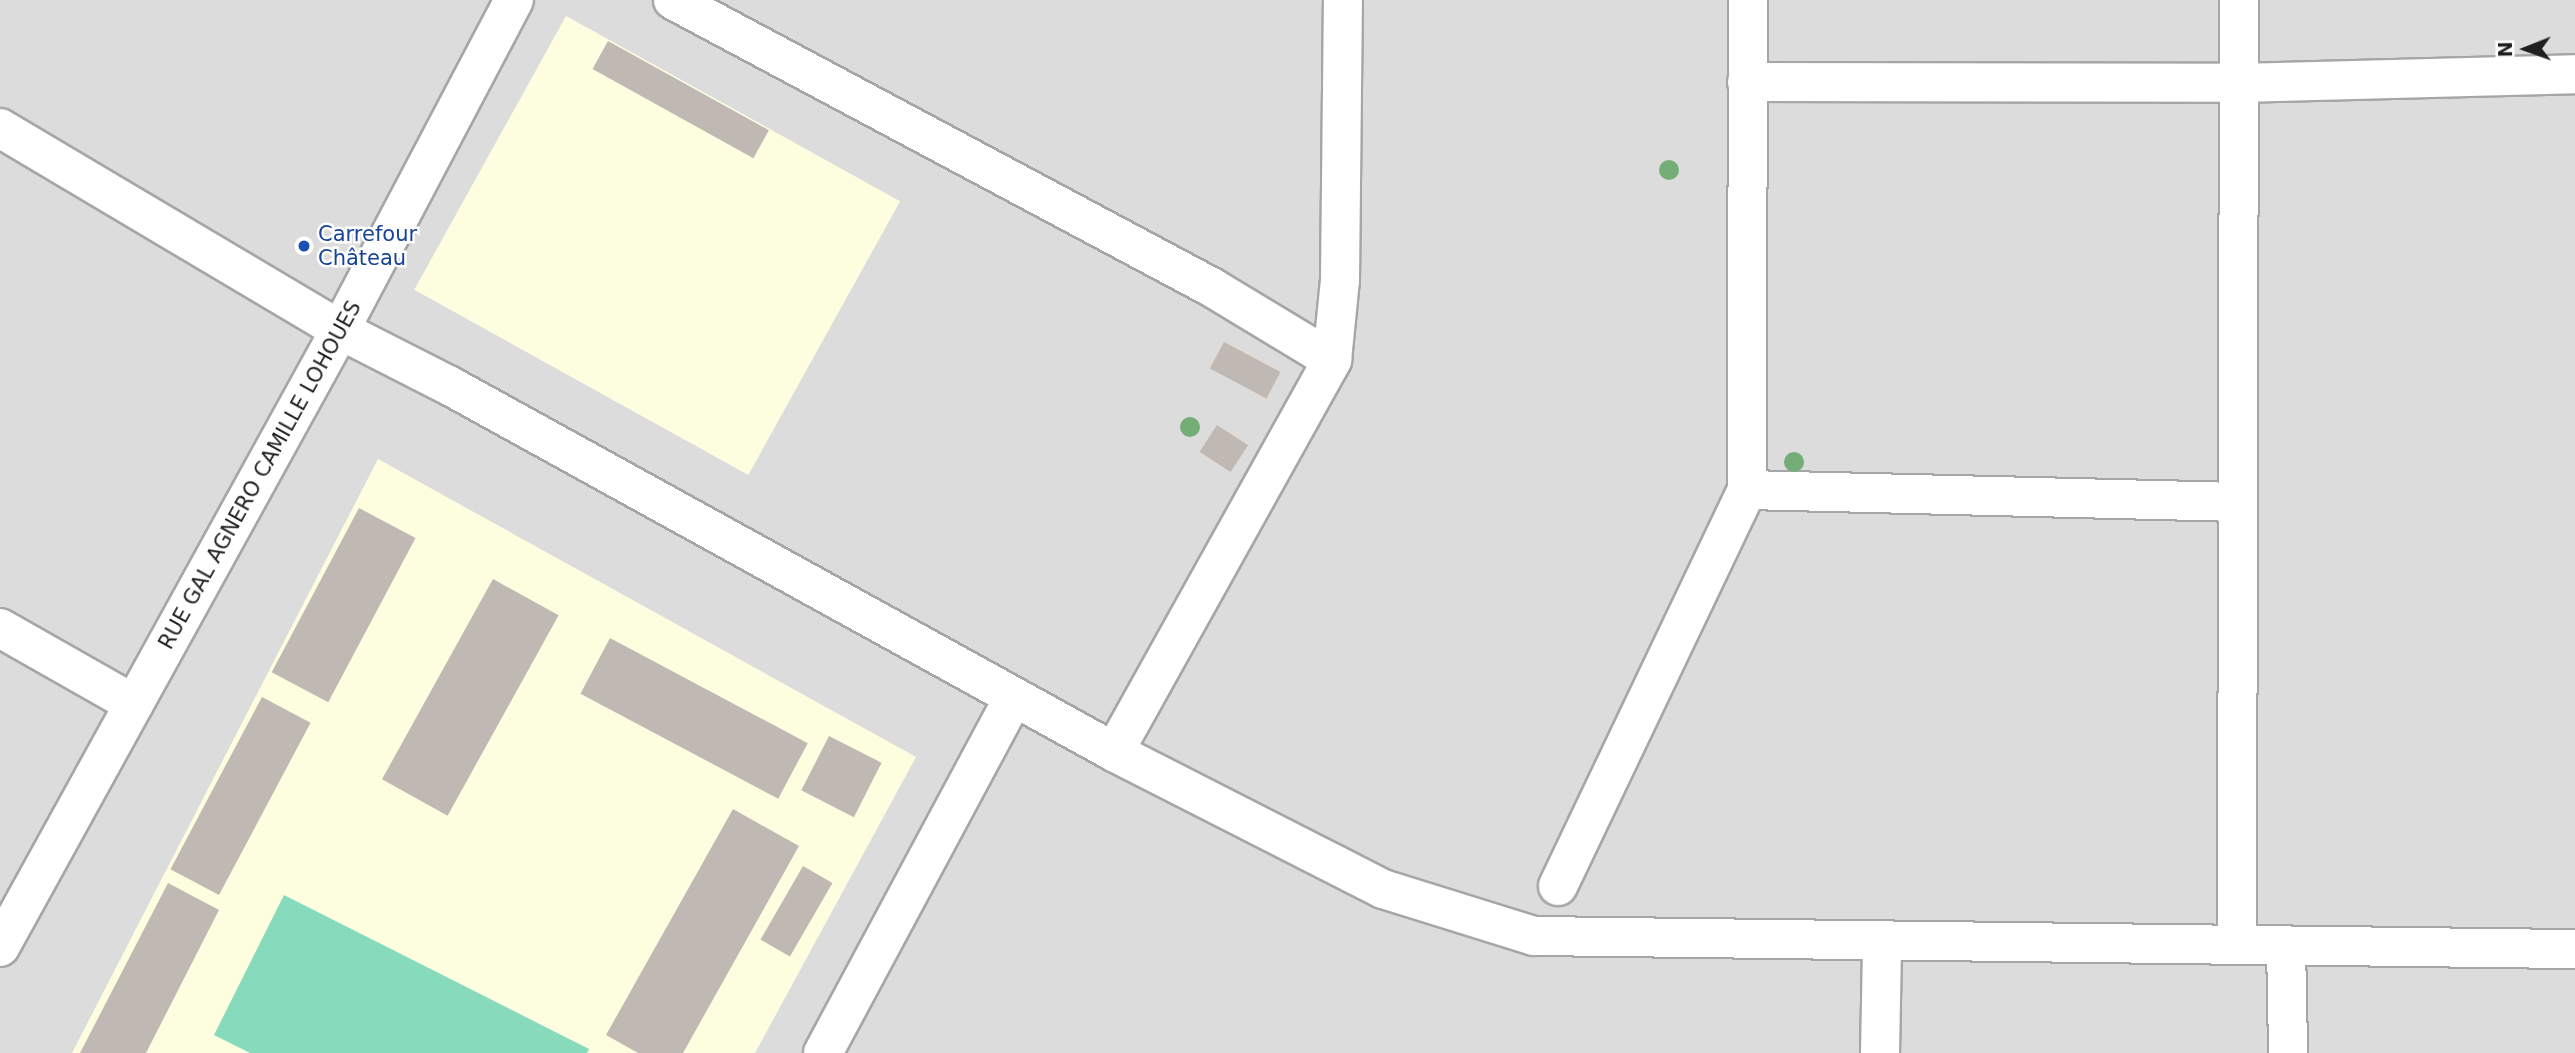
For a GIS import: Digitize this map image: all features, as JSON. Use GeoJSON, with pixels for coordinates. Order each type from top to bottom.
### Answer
{"type":"FeatureCollection","features":[{"type":"Feature","properties":{"kind":"street","name":"RUE GAL AGNERO CAMILLE LOHOUES"},"geometry":{"type":"LineString","coordinates":[[0,947],[340,330],[514,0]]}},
{"type":"Feature","properties":{"kind":"street"},"geometry":{"type":"LineString","coordinates":[[673,0],[1213,288],[1332,360]]}},
{"type":"Feature","properties":{"kind":"street"},"geometry":{"type":"LineString","coordinates":[[1114,752],[1332,360],[1339,280],[1343,0]]}},
{"type":"Feature","properties":{"kind":"street"},"geometry":{"type":"LineString","coordinates":[[1558,886],[1747,489],[1748,0]]}},
{"type":"Feature","properties":{"kind":"street"},"geometry":{"type":"LineString","coordinates":[[2237,944],[2235,502],[2239,0]]}},
{"type":"Feature","properties":{"kind":"street"},"geometry":{"type":"LineString","coordinates":[[1747,82],[2239,83],[2575,74]]}},
{"type":"Feature","properties":{"kind":"street"},"geometry":{"type":"LineString","coordinates":[[0,128],[340,330],[450,386],[1114,752],[1382,889],[1534,936],[1882,944],[2237,944],[2575,949]]}},
{"type":"Feature","properties":{"kind":"street"},"geometry":{"type":"LineString","coordinates":[[1747,489],[2235,502]]}},
{"type":"Feature","properties":{"kind":"street"},"geometry":{"type":"LineString","coordinates":[[0,628],[134,704]]}},
{"type":"Feature","properties":{"kind":"street"},"geometry":{"type":"LineString","coordinates":[[824,1053],[1014,697]]}},
{"type":"Feature","properties":{"kind":"street"},"geometry":{"type":"LineString","coordinates":[[1880,1053],[1882,944]]}},
{"type":"Feature","properties":{"kind":"street"},"geometry":{"type":"LineString","coordinates":[[2286,945],[2288,1053]]}},
{"type":"Feature","properties":{"kind":"shaded area"},"geometry":{"type":"Polygon","coordinates":[[[0,0],[2575,0],[2575,1053],[0,1053],[0,0]]]}},
{"type":"Feature","properties":{"kind":"shaded area"},"geometry":{"type":"Polygon","coordinates":[[[566,16],[900,201],[748,475],[414,290],[566,16]]]}},
{"type":"Feature","properties":{"kind":"shaded area"},"geometry":{"type":"Polygon","coordinates":[[[378,459],[916,757],[755,1053],[72,1053],[378,459]]]}},
{"type":"Feature","properties":{"kind":"green space"},"geometry":{"type":"Polygon","coordinates":[[[284,895],[589,1049],[587,1053],[250,1053],[214,1035],[284,895]]]}},
{"type":"Feature","properties":{"kind":"building"},"geometry":{"type":"Polygon","coordinates":[[[608,41],[769,130],[753,158],[592,69],[608,41]]]}},
{"type":"Feature","properties":{"kind":"building"},"geometry":{"type":"Polygon","coordinates":[[[1224,342],[1281,372],[1266,399],[1210,368],[1224,342]]]}},
{"type":"Feature","properties":{"kind":"building"},"geometry":{"type":"Polygon","coordinates":[[[1217,425],[1248,445],[1231,472],[1200,452],[1217,425]]]}},
{"type":"Feature","properties":{"kind":"building"},"geometry":{"type":"Polygon","coordinates":[[[359,508],[416,538],[328,702],[272,672],[359,508]]]}},
{"type":"Feature","properties":{"kind":"building"},"geometry":{"type":"Polygon","coordinates":[[[493,579],[559,615],[448,816],[382,779],[493,579]]]}},
{"type":"Feature","properties":{"kind":"building"},"geometry":{"type":"Polygon","coordinates":[[[610,638],[808,743],[778,799],[580,694],[610,638]]]}},
{"type":"Feature","properties":{"kind":"building"},"geometry":{"type":"Polygon","coordinates":[[[262,697],[311,723],[219,895],[170,869],[262,697]]]}},
{"type":"Feature","properties":{"kind":"building"},"geometry":{"type":"Polygon","coordinates":[[[829,736],[882,763],[854,817],[801,790],[829,736]]]}},
{"type":"Feature","properties":{"kind":"building"},"geometry":{"type":"Polygon","coordinates":[[[733,809],[799,846],[683,1053],[638,1053],[606,1035],[733,809]]]}},
{"type":"Feature","properties":{"kind":"building"},"geometry":{"type":"Polygon","coordinates":[[[803,866],[832,883],[790,957],[760,940],[803,866]]]}},
{"type":"Feature","properties":{"kind":"building"},"geometry":{"type":"Polygon","coordinates":[[[168,883],[219,910],[146,1053],[80,1053],[168,883]]]}},
{"type":"Feature","properties":{"kind":"place","name":"Carrefour Château"},"geometry":{"type":"Point","coordinates":[304,246]}}]}
